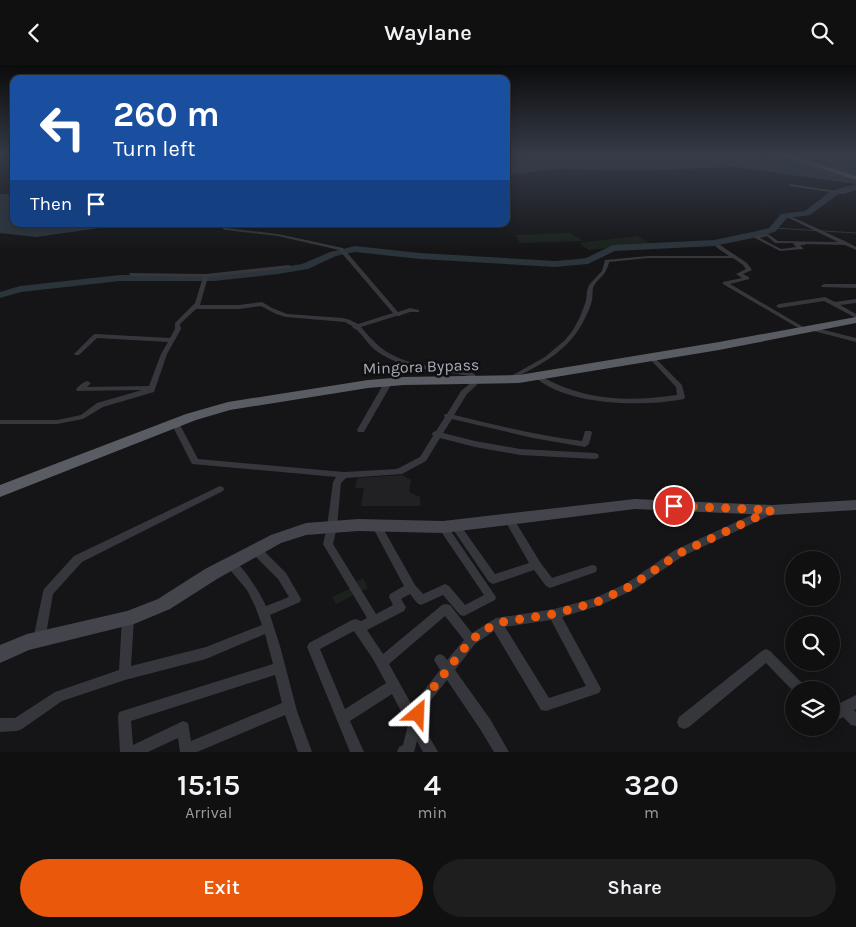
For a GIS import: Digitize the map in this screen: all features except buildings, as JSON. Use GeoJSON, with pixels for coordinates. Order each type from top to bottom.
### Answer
{"type":"FeatureCollection","features":[{"type":"Feature","properties":{"kind":"highway","name":"Mingora Bypass"},"geometry":{"type":"LineString","coordinates":[[0,491],[175,423],[246,402],[388,383],[507,380],[538,377],[856,320]]}},
{"type":"Feature","properties":{"kind":"main road"},"geometry":{"type":"LineString","coordinates":[[0,654],[39,640],[128,619],[164,604],[276,539],[306,529],[377,526],[449,526],[635,505],[772,510],[856,505]]}},
{"type":"Feature","properties":{"kind":"street"},"geometry":{"type":"LineString","coordinates":[[804,187],[840,193],[856,189]]}},
{"type":"Feature","properties":{"kind":"street"},"geometry":{"type":"LineString","coordinates":[[790,217],[856,249]]}},
{"type":"Feature","properties":{"kind":"street"},"geometry":{"type":"LineString","coordinates":[[225,227],[225,229],[278,235],[344,251],[398,315]]}},
{"type":"Feature","properties":{"kind":"street"},"geometry":{"type":"LineString","coordinates":[[800,242],[803,244],[796,245],[801,248],[780,250],[755,237],[768,235],[777,241],[847,244]]}},
{"type":"Feature","properties":{"kind":"street"},"geometry":{"type":"LineString","coordinates":[[718,246],[749,270],[739,274],[746,278],[725,283],[804,328],[856,340]]}},
{"type":"Feature","properties":{"kind":"street"},"geometry":{"type":"LineString","coordinates":[[507,380],[546,360],[562,349],[572,338],[589,301],[591,287],[606,271],[607,261],[648,257],[734,257]]}},
{"type":"Feature","properties":{"kind":"street"},"geometry":{"type":"LineString","coordinates":[[132,274],[204,278],[289,267]]}},
{"type":"Feature","properties":{"kind":"street"},"geometry":{"type":"LineString","coordinates":[[0,422],[57,422],[83,417],[100,405],[151,390],[171,340],[178,329],[177,324],[197,307],[204,278]]}},
{"type":"Feature","properties":{"kind":"street"},"geometry":{"type":"LineString","coordinates":[[824,286],[856,286]]}},
{"type":"Feature","properties":{"kind":"street"},"geometry":{"type":"LineString","coordinates":[[779,306],[825,299],[856,316]]}},
{"type":"Feature","properties":{"kind":"street"},"geometry":{"type":"LineString","coordinates":[[835,304],[856,301]]}},
{"type":"Feature","properties":{"kind":"street"},"geometry":{"type":"LineString","coordinates":[[175,423],[195,462],[344,475],[399,472],[422,459],[436,434],[464,393],[477,381],[471,374],[405,364],[372,345],[364,333],[350,321],[276,314],[262,304],[240,307],[197,307]]}},
{"type":"Feature","properties":{"kind":"street"},"geometry":{"type":"LineString","coordinates":[[355,327],[410,310],[417,311]]}},
{"type":"Feature","properties":{"kind":"street"},"geometry":{"type":"LineString","coordinates":[[78,354],[95,337],[171,340]]}},
{"type":"Feature","properties":{"kind":"street"},"geometry":{"type":"LineString","coordinates":[[538,377],[553,387],[571,394],[596,398],[644,400],[681,397],[679,387],[652,358]]}},
{"type":"Feature","properties":{"kind":"street"},"geometry":{"type":"LineString","coordinates":[[87,383],[80,389],[150,388]]}},
{"type":"Feature","properties":{"kind":"street"},"geometry":{"type":"LineString","coordinates":[[362,430],[388,383]]}},
{"type":"Feature","properties":{"kind":"street"},"geometry":{"type":"LineString","coordinates":[[448,416],[557,441],[585,444],[588,433]]}},
{"type":"Feature","properties":{"kind":"street"},"geometry":{"type":"LineString","coordinates":[[436,434],[475,444],[520,452],[596,456]]}},
{"type":"Feature","properties":{"kind":"street"},"geometry":{"type":"LineString","coordinates":[[344,475],[337,482],[332,527],[328,544],[374,620]]}},
{"type":"Feature","properties":{"kind":"street"},"geometry":{"type":"LineString","coordinates":[[39,640],[48,593],[78,559],[220,489]]}},
{"type":"Feature","properties":{"kind":"street"},"geometry":{"type":"LineString","coordinates":[[404,752],[408,749],[422,702],[443,664],[471,640],[496,623],[554,614],[606,598],[631,586],[680,553],[772,510]]}},
{"type":"Feature","properties":{"kind":"street"},"geometry":{"type":"LineString","coordinates":[[509,519],[536,565],[550,583],[592,569]]}},
{"type":"Feature","properties":{"kind":"street"},"geometry":{"type":"LineString","coordinates":[[377,526],[411,588],[421,600],[445,589],[464,611],[491,597],[449,526]]}},
{"type":"Feature","properties":{"kind":"street"},"geometry":{"type":"LineString","coordinates":[[449,526],[493,579],[536,565]]}},
{"type":"Feature","properties":{"kind":"street"},"geometry":{"type":"LineString","coordinates":[[256,550],[282,576],[296,599],[263,613]]}},
{"type":"Feature","properties":{"kind":"street"},"geometry":{"type":"LineString","coordinates":[[230,564],[250,587],[263,613],[294,730],[304,752]]}},
{"type":"Feature","properties":{"kind":"street"},"geometry":{"type":"LineString","coordinates":[[359,628],[400,607],[394,597],[411,588]]}},
{"type":"Feature","properties":{"kind":"street"},"geometry":{"type":"LineString","coordinates":[[380,663],[446,609],[471,640]]}},
{"type":"Feature","properties":{"kind":"street"},"geometry":{"type":"LineString","coordinates":[[496,623],[546,705],[596,689],[554,614]]}},
{"type":"Feature","properties":{"kind":"street"},"geometry":{"type":"LineString","coordinates":[[126,674],[128,619]]}},
{"type":"Feature","properties":{"kind":"street"},"geometry":{"type":"LineString","coordinates":[[357,752],[313,647],[356,624],[432,752]]}},
{"type":"Feature","properties":{"kind":"street"},"geometry":{"type":"LineString","coordinates":[[0,725],[17,724],[60,696],[126,674],[206,653],[268,628]]}},
{"type":"Feature","properties":{"kind":"street"},"geometry":{"type":"LineString","coordinates":[[684,722],[766,655],[792,681]]}},
{"type":"Feature","properties":{"kind":"street"},"geometry":{"type":"LineString","coordinates":[[443,664],[502,752]]}},
{"type":"Feature","properties":{"kind":"street"},"geometry":{"type":"LineString","coordinates":[[127,752],[124,717],[278,668]]}},
{"type":"Feature","properties":{"kind":"street"},"geometry":{"type":"LineString","coordinates":[[342,718],[393,686]]}},
{"type":"Feature","properties":{"kind":"street"},"geometry":{"type":"LineString","coordinates":[[840,711],[856,701]]}},
{"type":"Feature","properties":{"kind":"street"},"geometry":{"type":"LineString","coordinates":[[134,752],[183,728],[186,751],[288,707]]}},
{"type":"Feature","properties":{"kind":"street"},"geometry":{"type":"LineString","coordinates":[[843,709],[856,720]]}},
{"type":"Feature","properties":{"kind":"shaded area"},"geometry":{"type":"Polygon","coordinates":[[[0,194],[10,194],[10,227],[107,227],[36,237],[0,233],[0,194]]]}},
{"type":"Feature","properties":{"kind":"shaded area"},"geometry":{"type":"Polygon","coordinates":[[[570,233],[584,241],[520,243],[515,235],[570,233]]]}},
{"type":"Feature","properties":{"kind":"shaded area"},"geometry":{"type":"Polygon","coordinates":[[[637,236],[652,244],[589,250],[579,243],[637,236]]]}},
{"type":"Feature","properties":{"kind":"shaded area"},"geometry":{"type":"Polygon","coordinates":[[[402,475],[411,480],[409,492],[420,497],[420,506],[361,506],[364,488],[355,488],[357,478],[402,475]]]}},
{"type":"Feature","properties":{"kind":"shaded area"},"geometry":{"type":"Polygon","coordinates":[[[363,578],[368,588],[336,604],[332,597],[356,586],[354,583],[363,578]]]}},
{"type":"Feature","properties":{"kind":"waterway"},"geometry":{"type":"LineString","coordinates":[[0,295],[20,289],[120,278],[214,278],[278,271],[304,267],[333,254],[355,249],[420,256],[555,264],[588,261],[613,248],[714,243],[772,230],[784,216],[807,213],[834,193],[853,187]]}},
{"type":"Feature","properties":{"kind":"waterway"},"geometry":{"type":"LineString","coordinates":[[774,228],[856,233]]}},
{"type":"Feature","properties":{"kind":"route"},"geometry":{"type":"LineString","coordinates":[[418,714],[422,702],[446,669],[471,640],[496,623],[554,614],[597,602],[631,586],[680,553],[772,510],[674,506]]}}]}
